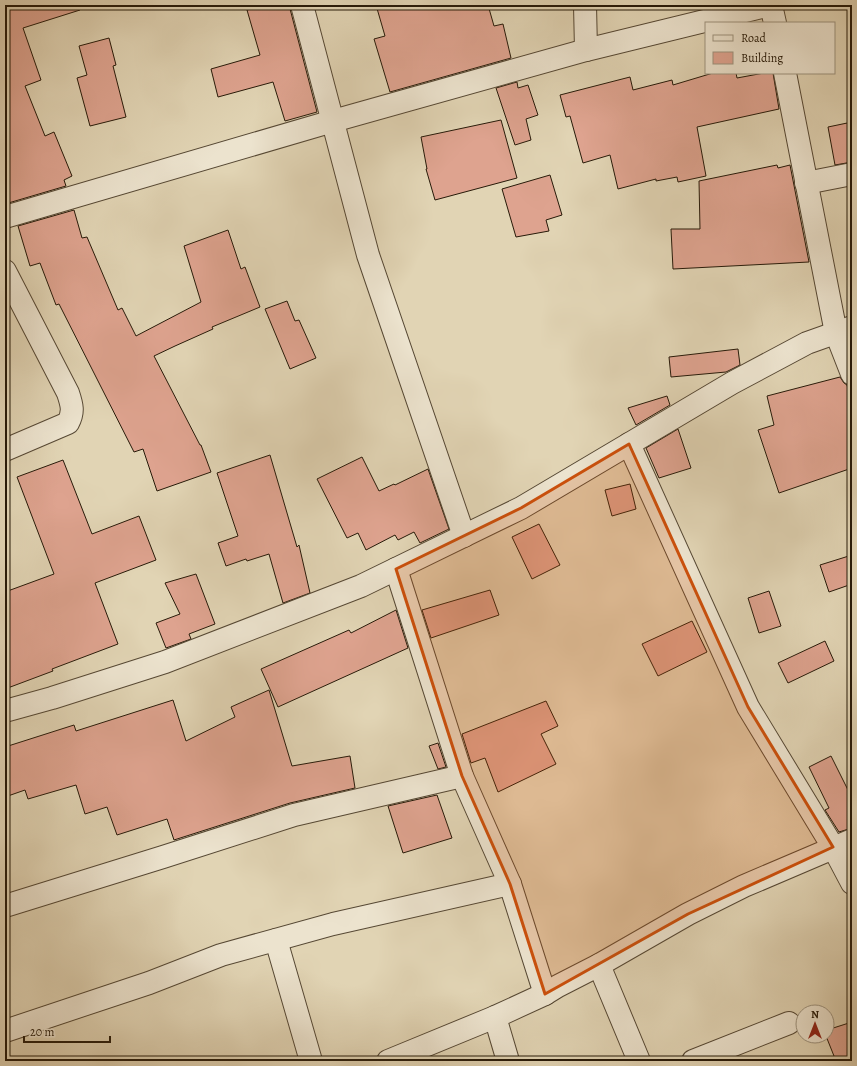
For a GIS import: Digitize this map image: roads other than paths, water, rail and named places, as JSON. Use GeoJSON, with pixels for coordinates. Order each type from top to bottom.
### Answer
{"type":"FeatureCollection","features":[{"type":"Feature","properties":{"kind":"street"},"geometry":{"type":"LineString","coordinates":[[302,5],[368,255],[464,536]]}},
{"type":"Feature","properties":{"kind":"street"},"geometry":{"type":"LineString","coordinates":[[584,5],[586,50]]}},
{"type":"Feature","properties":{"kind":"street"},"geometry":{"type":"LineString","coordinates":[[5,217],[586,50],[771,5],[775,22]]}},
{"type":"Feature","properties":{"kind":"street"},"geometry":{"type":"LineString","coordinates":[[785,74],[806,184],[844,330],[852,374]]}},
{"type":"Feature","properties":{"kind":"street"},"geometry":{"type":"LineString","coordinates":[[806,184],[852,174]]}},
{"type":"Feature","properties":{"kind":"street"},"geometry":{"type":"LineString","coordinates":[[5,271],[68,393],[73,409],[68,423],[5,450]]}},
{"type":"Feature","properties":{"kind":"street"},"geometry":{"type":"LineString","coordinates":[[5,711],[52,698],[165,662],[361,586],[521,508],[732,383],[807,343],[844,330]]}},
{"type":"Feature","properties":{"kind":"street"},"geometry":{"type":"LineString","coordinates":[[629,444],[748,707],[843,843],[852,883]]}},
{"type":"Feature","properties":{"kind":"street"},"geometry":{"type":"LineString","coordinates":[[396,569],[462,776],[510,884],[545,994]]}},
{"type":"Feature","properties":{"kind":"street"},"geometry":{"type":"LineString","coordinates":[[5,906],[164,858],[294,815],[462,776]]}},
{"type":"Feature","properties":{"kind":"street"},"geometry":{"type":"LineString","coordinates":[[388,1061],[495,1017],[545,994],[723,896],[843,843]]}},
{"type":"Feature","properties":{"kind":"street"},"geometry":{"type":"LineString","coordinates":[[5,1031],[149,983],[221,955],[333,924],[510,884]]}},
{"type":"Feature","properties":{"kind":"street"},"geometry":{"type":"LineString","coordinates":[[276,940],[311,1061]]}},
{"type":"Feature","properties":{"kind":"street"},"geometry":{"type":"LineString","coordinates":[[599,965],[639,1061]]}},
{"type":"Feature","properties":{"kind":"street"},"geometry":{"type":"LineString","coordinates":[[495,1017],[508,1061]]}},
{"type":"Feature","properties":{"kind":"street"},"geometry":{"type":"LineString","coordinates":[[693,1061],[790,1023]]}}]}
